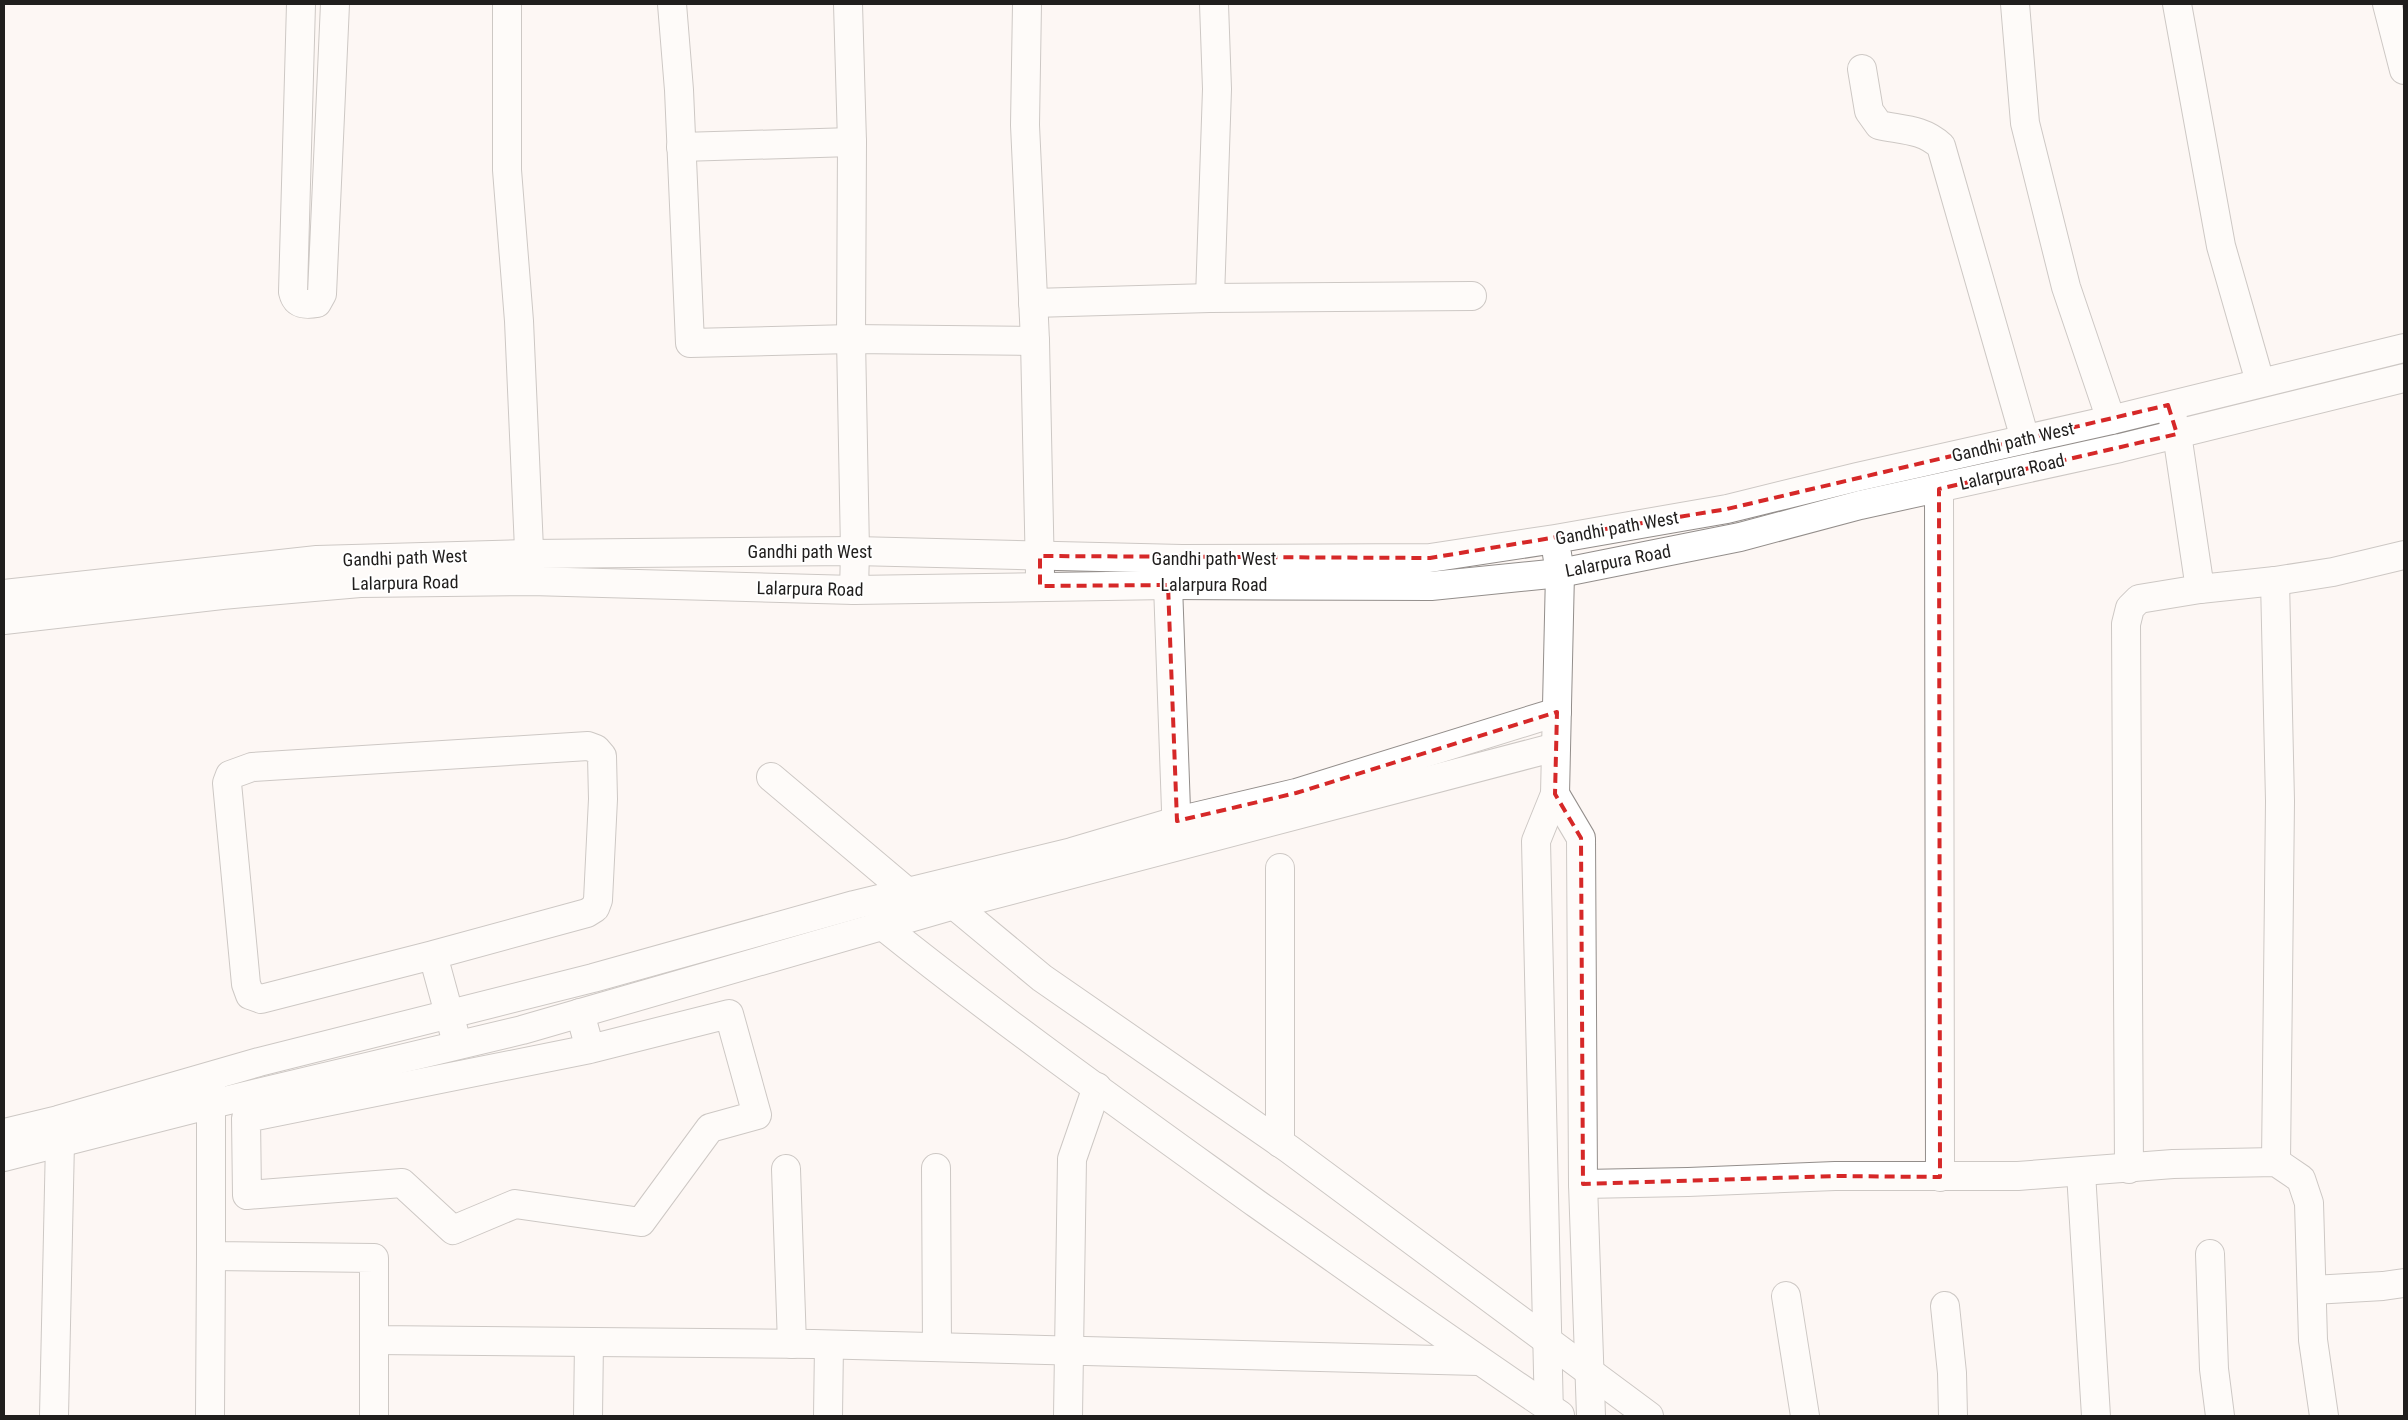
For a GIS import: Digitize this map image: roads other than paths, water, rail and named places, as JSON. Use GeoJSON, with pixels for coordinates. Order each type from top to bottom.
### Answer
{"type":"FeatureCollection","features":[{"type":"Feature","properties":{"kind":"street"},"geometry":{"type":"LineString","coordinates":[[301,4],[293,292],[298,302],[311,304],[320,300],[323,288],[335,4]]}},
{"type":"Feature","properties":{"kind":"street"},"geometry":{"type":"LineString","coordinates":[[507,4],[507,170],[519,321],[531,581]]}},
{"type":"Feature","properties":{"kind":"street"},"geometry":{"type":"LineString","coordinates":[[672,4],[690,343],[851,339],[1035,340]]}},
{"type":"Feature","properties":{"kind":"street"},"geometry":{"type":"LineString","coordinates":[[848,4],[852,142],[851,339],[854,590]]}},
{"type":"Feature","properties":{"kind":"street"},"geometry":{"type":"LineString","coordinates":[[1027,4],[1025,125],[1035,340],[1040,586]]}},
{"type":"Feature","properties":{"kind":"street"},"geometry":{"type":"LineString","coordinates":[[1210,298],[1217,89],[1214,4]]}},
{"type":"Feature","properties":{"kind":"street"},"geometry":{"type":"LineString","coordinates":[[2015,4],[2025,123],[2066,287],[2110,420]]}},
{"type":"Feature","properties":{"kind":"street"},"geometry":{"type":"LineString","coordinates":[[2176,4],[2221,246],[2260,382]]}},
{"type":"Feature","properties":{"kind":"street"},"geometry":{"type":"LineString","coordinates":[[2387,4],[2404,70]]}},
{"type":"Feature","properties":{"kind":"street"},"geometry":{"type":"LineString","coordinates":[[1862,69],[1869,111],[1879,125],[1922,132],[1932,137],[1940,146],[2025,439]]}},
{"type":"Feature","properties":{"kind":"street"},"geometry":{"type":"LineString","coordinates":[[681,147],[852,142]]}},
{"type":"Feature","properties":{"kind":"street"},"geometry":{"type":"LineString","coordinates":[[1033,303],[1210,298],[1472,296]]}},
{"type":"Feature","properties":{"kind":"street","name":"Gandhi path West"},"geometry":{"type":"LineString","coordinates":[[4,594],[317,560],[529,554],[855,552],[1182,559],[1430,558],[1555,539],[1726,509],[2110,420],[2404,348]]}},
{"type":"Feature","properties":{"kind":"street","name":"Lalarpura Road"},"geometry":{"type":"LineString","coordinates":[[4,620],[222,595],[360,583],[531,581],[854,590],[1168,585],[1431,586],[1560,573],[1740,537],[1860,505],[1939,489],[2177,434],[2404,378]]}},
{"type":"Feature","properties":{"kind":"street"},"geometry":{"type":"LineString","coordinates":[[2168,405],[2177,434],[2200,589]]}},
{"type":"Feature","properties":{"kind":"street"},"geometry":{"type":"LineString","coordinates":[[1939,489],[1940,1177]]}},
{"type":"Feature","properties":{"kind":"street"},"geometry":{"type":"LineString","coordinates":[[1554,1414],[1547,1340],[1536,841],[1555,794],[1560,573],[1555,539]]}},
{"type":"Feature","properties":{"kind":"street"},"geometry":{"type":"LineString","coordinates":[[2129,1169],[2126,624],[2130,608],[2139,600],[2200,589],[2275,581],[2333,572],[2404,555]]}},
{"type":"Feature","properties":{"kind":"street"},"geometry":{"type":"LineString","coordinates":[[2275,581],[2280,801],[2276,1162]]}},
{"type":"Feature","properties":{"kind":"street"},"geometry":{"type":"LineString","coordinates":[[1168,585],[1177,847]]}},
{"type":"Feature","properties":{"kind":"street"},"geometry":{"type":"LineString","coordinates":[[4,1134],[210,1077],[907,892],[1072,852],[1177,821],[1296,793],[1557,712]]}},
{"type":"Feature","properties":{"kind":"street"},"geometry":{"type":"LineString","coordinates":[[578,747],[596,749],[602,756],[603,799],[598,900],[595,908],[587,913],[433,955],[261,999],[250,996],[246,984],[227,783],[230,775],[252,767],[578,747]]}},
{"type":"Feature","properties":{"kind":"street"},"geometry":{"type":"LineString","coordinates":[[4,1157],[212,1104],[458,1046],[728,971],[942,908],[1556,748]]}},
{"type":"Feature","properties":{"kind":"street"},"geometry":{"type":"LineString","coordinates":[[771,777],[907,892],[942,908],[1280,1143],[1649,1416]]}},
{"type":"Feature","properties":{"kind":"street"},"geometry":{"type":"LineString","coordinates":[[1555,794],[1581,838],[1583,1184],[1591,1416]]}},
{"type":"Feature","properties":{"kind":"street"},"geometry":{"type":"LineString","coordinates":[[1280,868],[1280,1143]]}},
{"type":"Feature","properties":{"kind":"street"},"geometry":{"type":"LineString","coordinates":[[883,926],[960,988],[1554,1414]]}},
{"type":"Feature","properties":{"kind":"street"},"geometry":{"type":"LineString","coordinates":[[718,943],[728,971]]}},
{"type":"Feature","properties":{"kind":"street"},"geometry":{"type":"LineString","coordinates":[[433,955],[458,1046]]}},
{"type":"Feature","properties":{"kind":"street"},"geometry":{"type":"LineString","coordinates":[[550,988],[590,1049]]}},
{"type":"Feature","properties":{"kind":"street"},"geometry":{"type":"LineString","coordinates":[[729,1014],[757,1115],[710,1128],[641,1222],[515,1204],[453,1230],[402,1183],[247,1195],[246,1118],[590,1049],[729,1014]]}},
{"type":"Feature","properties":{"kind":"street"},"geometry":{"type":"LineString","coordinates":[[210,1077],[212,1104],[210,1416]]}},
{"type":"Feature","properties":{"kind":"street"},"geometry":{"type":"LineString","coordinates":[[1068,1416],[1072,1159],[1097,1087]]}},
{"type":"Feature","properties":{"kind":"street"},"geometry":{"type":"LineString","coordinates":[[54,1416],[60,1142]]}},
{"type":"Feature","properties":{"kind":"street"},"geometry":{"type":"LineString","coordinates":[[1583,1184],[1834,1176],[1940,1177],[2081,1173],[2173,1164],[2276,1162],[2301,1179],[2309,1203],[2313,1340],[2324,1416]]}},
{"type":"Feature","properties":{"kind":"street"},"geometry":{"type":"LineString","coordinates":[[936,1168],[937,1347]]}},
{"type":"Feature","properties":{"kind":"street"},"geometry":{"type":"LineString","coordinates":[[786,1169],[792,1344]]}},
{"type":"Feature","properties":{"kind":"street"},"geometry":{"type":"LineString","coordinates":[[2081,1173],[2096,1416]]}},
{"type":"Feature","properties":{"kind":"street"},"geometry":{"type":"LineString","coordinates":[[2210,1254],[2214,1369],[2220,1416]]}},
{"type":"Feature","properties":{"kind":"street"},"geometry":{"type":"LineString","coordinates":[[211,1256],[374,1258],[374,1416]]}},
{"type":"Feature","properties":{"kind":"street"},"geometry":{"type":"LineString","coordinates":[[2313,1290],[2404,1283]]}},
{"type":"Feature","properties":{"kind":"street"},"geometry":{"type":"LineString","coordinates":[[1786,1296],[1806,1416]]}},
{"type":"Feature","properties":{"kind":"street"},"geometry":{"type":"LineString","coordinates":[[1945,1306],[1952,1373],[1953,1416]]}},
{"type":"Feature","properties":{"kind":"street"},"geometry":{"type":"LineString","coordinates":[[374,1340],[792,1344],[1478,1361]]}},
{"type":"Feature","properties":{"kind":"street"},"geometry":{"type":"LineString","coordinates":[[588,1416],[589,1342]]}},
{"type":"Feature","properties":{"kind":"street"},"geometry":{"type":"LineString","coordinates":[[828,1416],[829,1345]]}}]}
